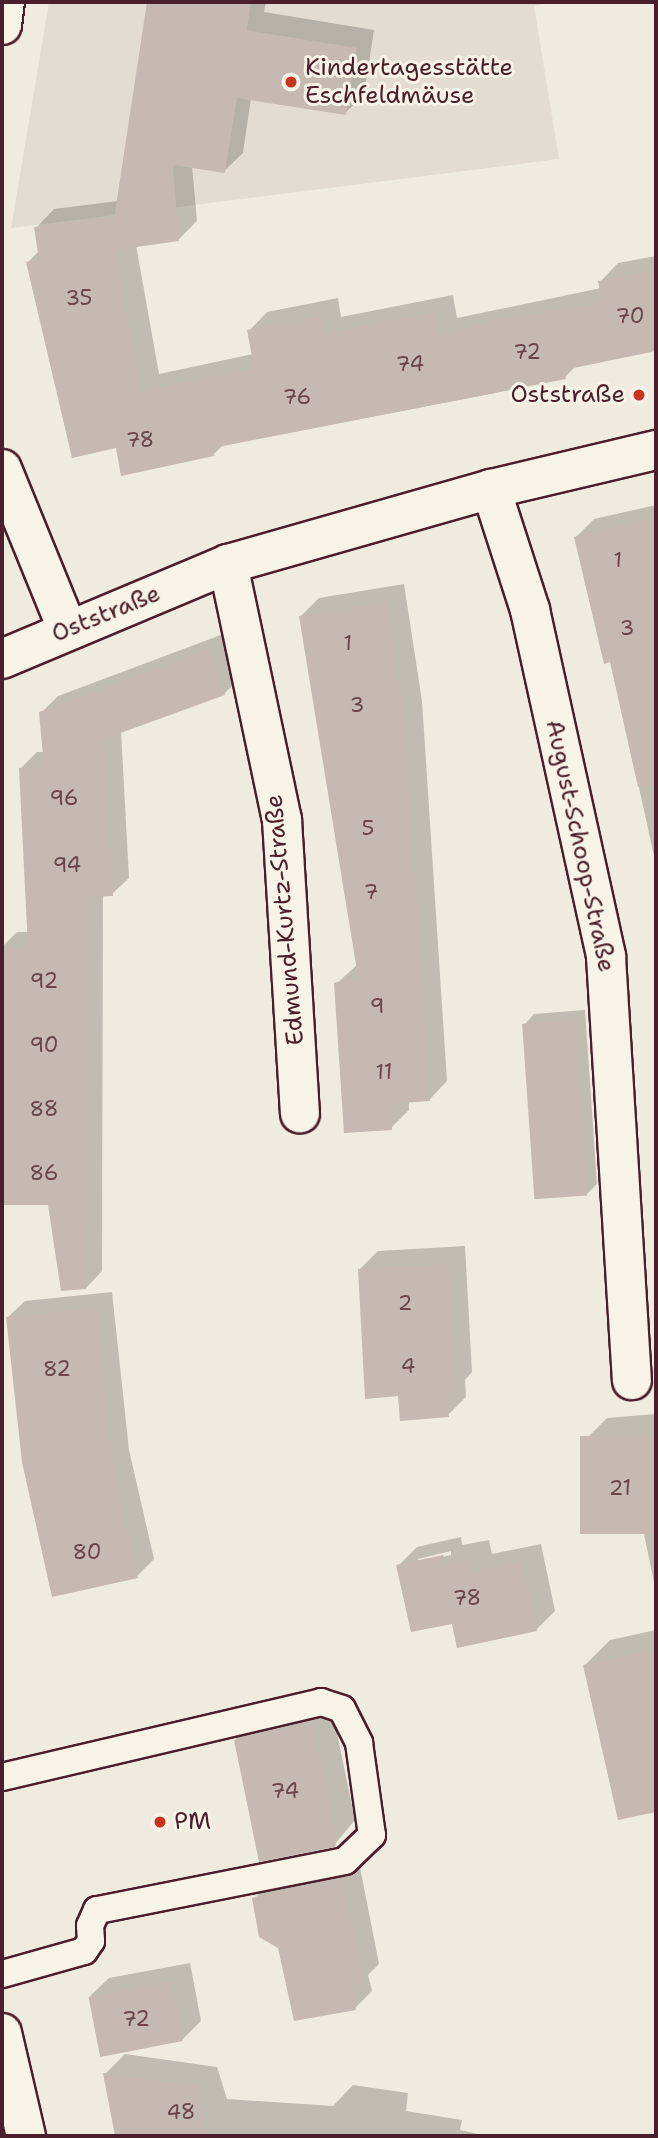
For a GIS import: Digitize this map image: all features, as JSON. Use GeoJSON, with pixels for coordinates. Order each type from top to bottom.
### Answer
{"type":"FeatureCollection","features":[{"type":"Feature","properties":{"kind":"street"},"geometry":{"type":"LineString","coordinates":[[2,25],[5,2]]}},
{"type":"Feature","properties":{"kind":"street","name":"Oststraße"},"geometry":{"type":"LineString","coordinates":[[2,659],[67,628],[228,564],[491,489],[656,450]]}},
{"type":"Feature","properties":{"kind":"street"},"geometry":{"type":"LineString","coordinates":[[2,469],[67,628]]}},
{"type":"Feature","properties":{"kind":"street","name":"August-Schoop-Straße"},"geometry":{"type":"LineString","coordinates":[[491,489],[530,610],[606,957],[644,1380]]}},
{"type":"Feature","properties":{"kind":"street","name":"Edmund-Kurtz-Straße"},"geometry":{"type":"LineString","coordinates":[[228,564],[282,820],[300,1113]]}},
{"type":"Feature","properties":{"kind":"street"},"geometry":{"type":"LineString","coordinates":[[2,2033],[26,2136]]}},
{"type":"Feature","properties":{"kind":"lane"},"geometry":{"type":"LineString","coordinates":[[2,1777],[321,1702],[342,1709],[359,1742],[372,1835],[345,1861],[97,1910],[90,1926],[92,1941],[84,1951],[2,1974]]}},
{"type":"Feature","properties":{"kind":"shaded area","name":"Kindertagesstätte Eschfeldmäuse"},"geometry":{"type":"Polygon","coordinates":[[[49,2],[552,2],[534,6],[559,159],[11,228],[49,2]]]}},
{"type":"Feature","properties":{"kind":"building"},"geometry":{"type":"Polygon","coordinates":[[[147,2],[251,2],[247,30],[357,48],[346,115],[237,98],[225,173],[173,165],[179,241],[115,250],[141,391],[254,368],[247,330],[320,316],[323,334],[434,312],[439,336],[490,321],[602,302],[598,281],[656,270],[656,351],[564,370],[566,379],[213,448],[214,456],[121,476],[116,448],[72,458],[26,262],[39,260],[34,227],[109,217],[112,232],[147,2]]]}},
{"type":"Feature","properties":{"kind":"building"},"geometry":{"type":"Polygon","coordinates":[[[656,518],[656,785],[638,787],[610,662],[604,664],[574,537],[656,518]]]}},
{"type":"Feature","properties":{"kind":"building"},"geometry":{"type":"Polygon","coordinates":[[[387,602],[404,720],[430,1101],[390,1104],[392,1130],[344,1133],[334,983],[358,977],[299,616],[387,602]]]}},
{"type":"Feature","properties":{"kind":"building"},"geometry":{"type":"Polygon","coordinates":[[[209,649],[225,695],[104,739],[113,896],[87,897],[86,1289],[61,1291],[48,1205],[2,1205],[2,948],[28,948],[19,768],[44,767],[39,712],[209,649]]]}},
{"type":"Feature","properties":{"kind":"building"},"geometry":{"type":"Polygon","coordinates":[[[575,1020],[587,1196],[534,1199],[522,1024],[575,1020]]]}},
{"type":"Feature","properties":{"kind":"building"},"geometry":{"type":"Polygon","coordinates":[[[448,1264],[455,1392],[447,1393],[449,1417],[400,1421],[398,1396],[365,1399],[358,1269],[448,1264]]]}},
{"type":"Feature","properties":{"kind":"building"},"geometry":{"type":"Polygon","coordinates":[[[96,1308],[113,1468],[138,1578],[52,1597],[22,1462],[6,1317],[96,1308]]]}},
{"type":"Feature","properties":{"kind":"building"},"geometry":{"type":"Polygon","coordinates":[[[580,1436],[656,1436],[656,1534],[580,1534],[580,1436]]]}},
{"type":"Feature","properties":{"kind":"building"},"geometry":{"type":"Polygon","coordinates":[[[443,1555],[444,1563],[470,1558],[473,1571],[522,1561],[537,1631],[457,1648],[452,1624],[411,1632],[396,1565],[443,1555]]]}},
{"type":"Feature","properties":{"kind":"building"},"geometry":{"type":"Polygon","coordinates":[[[656,1649],[656,1812],[618,1820],[583,1665],[656,1649]]]}},
{"type":"Feature","properties":{"kind":"building"},"geometry":{"type":"Polygon","coordinates":[[[312,1721],[337,1840],[335,1847],[259,1862],[234,1740],[312,1721]]]}},
{"type":"Feature","properties":{"kind":"building"},"geometry":{"type":"Polygon","coordinates":[[[342,1878],[364,1983],[351,1985],[356,2010],[294,2021],[278,1948],[259,1937],[252,1898],[342,1878]]]}},
{"type":"Feature","properties":{"kind":"building"},"geometry":{"type":"Polygon","coordinates":[[[171,1981],[183,2041],[100,2057],[89,1997],[171,1981]]]}},
{"type":"Feature","properties":{"kind":"building"},"geometry":{"type":"Polygon","coordinates":[[[103,2073],[198,2086],[208,2136],[115,2136],[103,2073]]]}},
{"type":"Feature","properties":{"kind":"place","name":"Kindertagesstätte Eschfeldmäuse"},"geometry":{"type":"Point","coordinates":[291,82]}},
{"type":"Feature","properties":{"kind":"place","name":"Oststraße"},"geometry":{"type":"Point","coordinates":[639,395]}},
{"type":"Feature","properties":{"kind":"place","name":"PM"},"geometry":{"type":"Point","coordinates":[160,1822]}}]}
